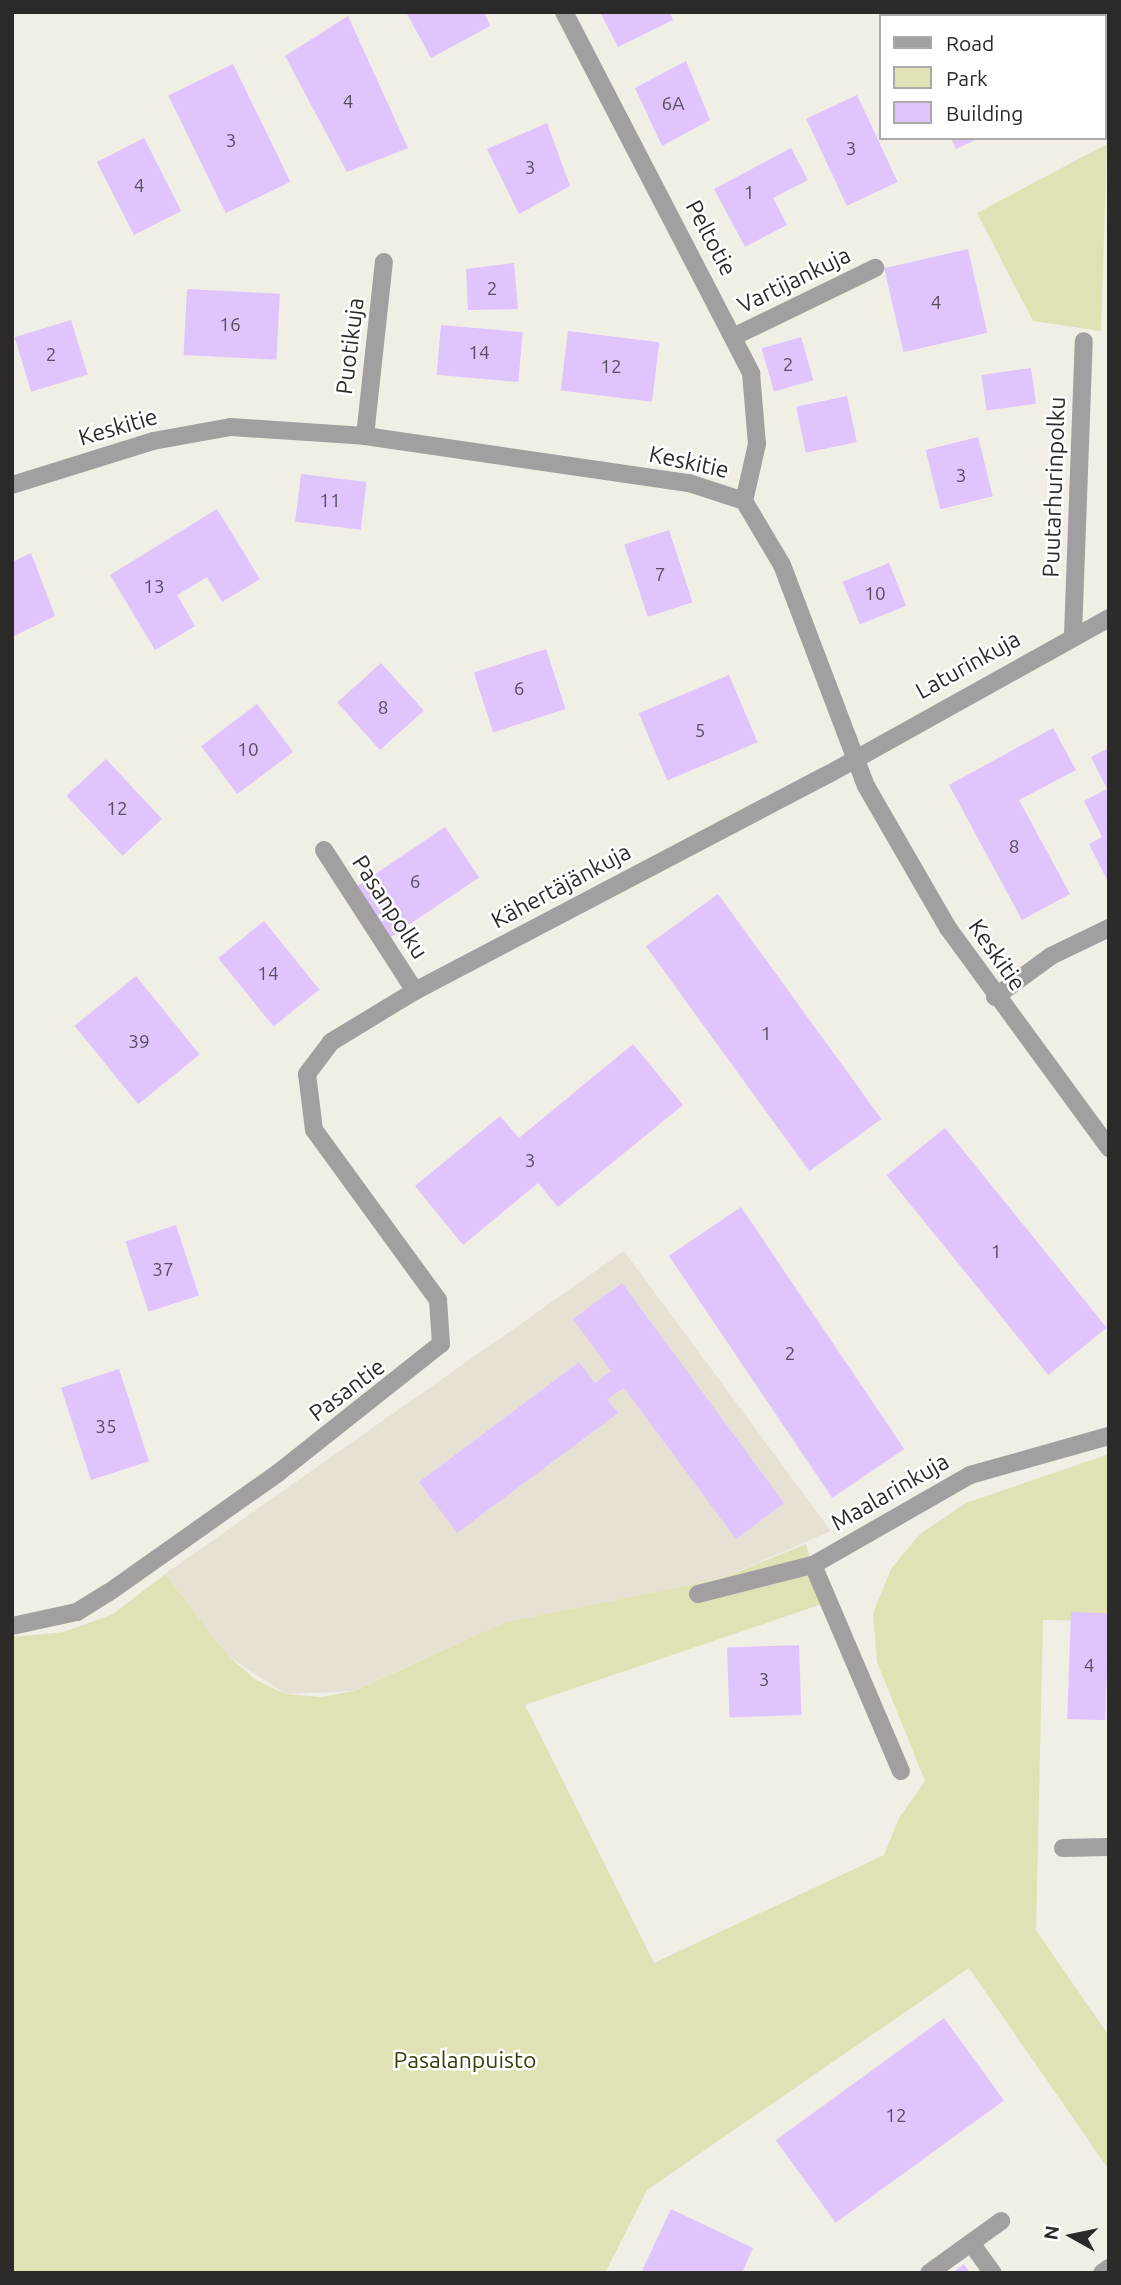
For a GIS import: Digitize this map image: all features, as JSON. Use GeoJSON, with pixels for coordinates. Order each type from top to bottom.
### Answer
{"type":"FeatureCollection","features":[{"type":"Feature","properties":{"kind":"street","name":"Peltotie"},"geometry":{"type":"LineString","coordinates":[[564,12],[735,336],[757,410],[757,444],[744,501]]}},
{"type":"Feature","properties":{"kind":"street","name":"Puotikuja"},"geometry":{"type":"LineString","coordinates":[[365,436],[384,262]]}},
{"type":"Feature","properties":{"kind":"street","name":"Vartijankuja"},"geometry":{"type":"LineString","coordinates":[[735,336],[875,268]]}},
{"type":"Feature","properties":{"kind":"street","name":"Puutarhurinpolku"},"geometry":{"type":"LineString","coordinates":[[1073,635],[1084,341]]}},
{"type":"Feature","properties":{"kind":"street","name":"Keskitie"},"geometry":{"type":"LineString","coordinates":[[12,485],[153,441],[231,427],[365,436],[689,483],[744,501],[778,556],[853,759],[995,997],[1109,1148]]}},
{"type":"Feature","properties":{"kind":"street","name":"Laturinkuja"},"geometry":{"type":"LineString","coordinates":[[853,759],[1073,635],[1109,618]]}},
{"type":"Feature","properties":{"kind":"street","name":"Kähertäjänkuja"},"geometry":{"type":"LineString","coordinates":[[307,1074],[331,1042],[415,990],[853,759]]}},
{"type":"Feature","properties":{"kind":"street","name":"Pasanpolku"},"geometry":{"type":"LineString","coordinates":[[324,850],[415,990]]}},
{"type":"Feature","properties":{"kind":"street"},"geometry":{"type":"LineString","coordinates":[[995,997],[1051,956],[1109,928]]}},
{"type":"Feature","properties":{"kind":"street","name":"Pasantie"},"geometry":{"type":"LineString","coordinates":[[12,1626],[77,1612],[108,1593],[278,1473],[441,1344],[438,1300],[314,1130],[307,1074]]}},
{"type":"Feature","properties":{"kind":"street","name":"Maalarinkuja"},"geometry":{"type":"LineString","coordinates":[[698,1594],[813,1564],[970,1475],[1109,1436]]}},
{"type":"Feature","properties":{"kind":"street"},"geometry":{"type":"LineString","coordinates":[[813,1564],[901,1771]]}},
{"type":"Feature","properties":{"kind":"street"},"geometry":{"type":"LineString","coordinates":[[1063,1848],[1109,1847]]}},
{"type":"Feature","properties":{"kind":"street"},"geometry":{"type":"LineString","coordinates":[[929,2273],[1000,2221]]}},
{"type":"Feature","properties":{"kind":"street"},"geometry":{"type":"LineString","coordinates":[[971,2244],[993,2273]]}},
{"type":"Feature","properties":{"kind":"street"},"geometry":{"type":"LineString","coordinates":[[1102,2273],[1109,2268]]}},
{"type":"Feature","properties":{"kind":"shaded area"},"geometry":{"type":"Polygon","coordinates":[[[624,1251],[831,1531],[720,1579],[505,1622],[353,1691],[286,1694],[229,1657],[165,1574],[624,1251]]]}},
{"type":"Feature","properties":{"kind":"green space"},"geometry":{"type":"Polygon","coordinates":[[[1107,144],[1101,331],[1033,321],[977,213],[1107,144]]]}},
{"type":"Feature","properties":{"kind":"green space","name":"Pasalanpuisto"},"geometry":{"type":"Polygon","coordinates":[[[1109,1454],[1109,1621],[1043,1620],[1036,1930],[1109,2036],[1109,2170],[969,1968],[647,2190],[605,2273],[12,2273],[12,1637],[64,1632],[113,1614],[165,1574],[229,1657],[256,1680],[286,1694],[321,1697],[354,1691],[505,1622],[720,1579],[806,1544],[822,1604],[525,1705],[654,1963],[884,1855],[899,1818],[925,1781],[877,1662],[873,1613],[891,1569],[920,1534],[966,1503],[1109,1454]]]}},
{"type":"Feature","properties":{"kind":"building"},"geometry":{"type":"Polygon","coordinates":[[[406,12],[484,12],[490,26],[431,58],[406,12]]]}},
{"type":"Feature","properties":{"kind":"building"},"geometry":{"type":"Polygon","coordinates":[[[600,12],[670,12],[673,20],[618,47],[600,12]]]}},
{"type":"Feature","properties":{"kind":"building"},"geometry":{"type":"Polygon","coordinates":[[[1109,12],[1109,103],[1107,14],[1080,14],[1109,12]]]}},
{"type":"Feature","properties":{"kind":"building"},"geometry":{"type":"Polygon","coordinates":[[[348,16],[408,148],[347,172],[285,56],[348,16]]]}},
{"type":"Feature","properties":{"kind":"building"},"geometry":{"type":"Polygon","coordinates":[[[686,61],[710,120],[662,146],[635,88],[686,61]]]}},
{"type":"Feature","properties":{"kind":"building"},"geometry":{"type":"Polygon","coordinates":[[[233,64],[290,182],[226,213],[168,96],[233,64]]]}},
{"type":"Feature","properties":{"kind":"building"},"geometry":{"type":"Polygon","coordinates":[[[857,95],[898,182],[847,206],[806,119],[857,95]]]}},
{"type":"Feature","properties":{"kind":"building"},"geometry":{"type":"Polygon","coordinates":[[[547,123],[570,186],[519,214],[487,149],[547,123]]]}},
{"type":"Feature","properties":{"kind":"building"},"geometry":{"type":"Polygon","coordinates":[[[144,138],[181,211],[134,235],[97,162],[144,138]]]}},
{"type":"Feature","properties":{"kind":"building"},"geometry":{"type":"Polygon","coordinates":[[[952,140],[975,140],[956,149],[952,140]]]}},
{"type":"Feature","properties":{"kind":"building"},"geometry":{"type":"Polygon","coordinates":[[[791,148],[808,180],[773,198],[787,225],[745,247],[714,189],[791,148]]]}},
{"type":"Feature","properties":{"kind":"building"},"geometry":{"type":"Polygon","coordinates":[[[968,249],[987,333],[904,352],[884,268],[968,249]]]}},
{"type":"Feature","properties":{"kind":"building"},"geometry":{"type":"Polygon","coordinates":[[[514,263],[518,309],[468,310],[466,269],[514,263]]]}},
{"type":"Feature","properties":{"kind":"building"},"geometry":{"type":"Polygon","coordinates":[[[187,289],[280,294],[276,360],[184,355],[187,289]]]}},
{"type":"Feature","properties":{"kind":"building"},"geometry":{"type":"Polygon","coordinates":[[[71,320],[88,375],[31,392],[15,337],[71,320]]]}},
{"type":"Feature","properties":{"kind":"building"},"geometry":{"type":"Polygon","coordinates":[[[441,325],[523,332],[518,382],[437,375],[441,325]]]}},
{"type":"Feature","properties":{"kind":"building"},"geometry":{"type":"Polygon","coordinates":[[[568,331],[659,342],[652,402],[561,391],[568,331]]]}},
{"type":"Feature","properties":{"kind":"building"},"geometry":{"type":"Polygon","coordinates":[[[801,337],[813,380],[774,392],[762,348],[801,337]]]}},
{"type":"Feature","properties":{"kind":"building"},"geometry":{"type":"Polygon","coordinates":[[[1031,368],[1036,404],[986,411],[981,375],[1031,368]]]}},
{"type":"Feature","properties":{"kind":"building"},"geometry":{"type":"Polygon","coordinates":[[[847,396],[857,442],[806,453],[796,407],[847,396]]]}},
{"type":"Feature","properties":{"kind":"building"},"geometry":{"type":"Polygon","coordinates":[[[978,437],[993,496],[940,509],[926,450],[978,437]]]}},
{"type":"Feature","properties":{"kind":"building"},"geometry":{"type":"Polygon","coordinates":[[[301,474],[367,482],[361,530],[295,522],[301,474]]]}},
{"type":"Feature","properties":{"kind":"building"},"geometry":{"type":"Polygon","coordinates":[[[217,509],[260,579],[222,602],[207,577],[177,595],[195,626],[155,650],[110,575],[217,509]]]}},
{"type":"Feature","properties":{"kind":"building"},"geometry":{"type":"Polygon","coordinates":[[[669,530],[692,602],[648,617],[624,545],[669,530]]]}},
{"type":"Feature","properties":{"kind":"building"},"geometry":{"type":"Polygon","coordinates":[[[31,553],[55,616],[12,637],[12,562],[31,553]]]}},
{"type":"Feature","properties":{"kind":"building"},"geometry":{"type":"Polygon","coordinates":[[[889,563],[906,606],[860,624],[843,582],[889,563]]]}},
{"type":"Feature","properties":{"kind":"building"},"geometry":{"type":"Polygon","coordinates":[[[546,649],[565,709],[493,732],[474,672],[546,649]]]}},
{"type":"Feature","properties":{"kind":"building"},"geometry":{"type":"Polygon","coordinates":[[[381,663],[424,711],[380,750],[337,702],[381,663]]]}},
{"type":"Feature","properties":{"kind":"building"},"geometry":{"type":"Polygon","coordinates":[[[729,675],[758,742],[667,780],[639,713],[729,675]]]}},
{"type":"Feature","properties":{"kind":"building"},"geometry":{"type":"Polygon","coordinates":[[[257,704],[293,752],[237,794],[201,746],[257,704]]]}},
{"type":"Feature","properties":{"kind":"building"},"geometry":{"type":"Polygon","coordinates":[[[1053,728],[1076,770],[1019,800],[1070,894],[1022,920],[949,785],[1053,728]]]}},
{"type":"Feature","properties":{"kind":"building"},"geometry":{"type":"Polygon","coordinates":[[[1109,748],[1109,884],[1089,844],[1102,837],[1084,801],[1107,789],[1091,757],[1109,748]]]}},
{"type":"Feature","properties":{"kind":"building"},"geometry":{"type":"Polygon","coordinates":[[[106,759],[162,819],[122,856],[67,796],[106,759]]]}},
{"type":"Feature","properties":{"kind":"building"},"geometry":{"type":"Polygon","coordinates":[[[445,827],[479,878],[388,939],[354,889],[445,827]]]}},
{"type":"Feature","properties":{"kind":"building"},"geometry":{"type":"Polygon","coordinates":[[[718,894],[881,1119],[809,1171],[646,946],[718,894]]]}},
{"type":"Feature","properties":{"kind":"building"},"geometry":{"type":"Polygon","coordinates":[[[264,921],[319,989],[274,1027],[218,958],[264,921]]]}},
{"type":"Feature","properties":{"kind":"building"},"geometry":{"type":"Polygon","coordinates":[[[136,976],[200,1054],[138,1104],[75,1026],[136,976]]]}},
{"type":"Feature","properties":{"kind":"building"},"geometry":{"type":"Polygon","coordinates":[[[633,1044],[683,1105],[558,1207],[538,1183],[463,1245],[415,1186],[500,1116],[519,1138],[633,1044]]]}},
{"type":"Feature","properties":{"kind":"building"},"geometry":{"type":"Polygon","coordinates":[[[945,1128],[1107,1328],[1048,1375],[887,1175],[945,1128]]]}},
{"type":"Feature","properties":{"kind":"building"},"geometry":{"type":"Polygon","coordinates":[[[741,1207],[904,1449],[832,1498],[669,1256],[741,1207]]]}},
{"type":"Feature","properties":{"kind":"building"},"geometry":{"type":"Polygon","coordinates":[[[176,1225],[199,1295],[148,1312],[126,1241],[176,1225]]]}},
{"type":"Feature","properties":{"kind":"building"},"geometry":{"type":"Polygon","coordinates":[[[622,1283],[784,1503],[736,1539],[624,1388],[607,1399],[618,1413],[457,1533],[419,1482],[579,1362],[595,1383],[611,1371],[573,1319],[622,1283]]]}},
{"type":"Feature","properties":{"kind":"building"},"geometry":{"type":"Polygon","coordinates":[[[119,1369],[149,1461],[91,1480],[61,1388],[119,1369]]]}},
{"type":"Feature","properties":{"kind":"building"},"geometry":{"type":"Polygon","coordinates":[[[1071,1612],[1109,1613],[1105,1720],[1067,1719],[1071,1612]]]}},
{"type":"Feature","properties":{"kind":"building"},"geometry":{"type":"Polygon","coordinates":[[[799,1645],[801,1715],[729,1717],[727,1648],[799,1645]]]}},
{"type":"Feature","properties":{"kind":"building"},"geometry":{"type":"Polygon","coordinates":[[[944,2018],[1004,2101],[836,2223],[776,2140],[944,2018]]]}},
{"type":"Feature","properties":{"kind":"building"},"geometry":{"type":"Polygon","coordinates":[[[671,2209],[753,2248],[742,2273],[641,2273],[671,2209]]]}},
{"type":"Feature","properties":{"kind":"building"},"geometry":{"type":"Polygon","coordinates":[[[964,2264],[970,2273],[952,2273],[964,2264]]]}}]}
